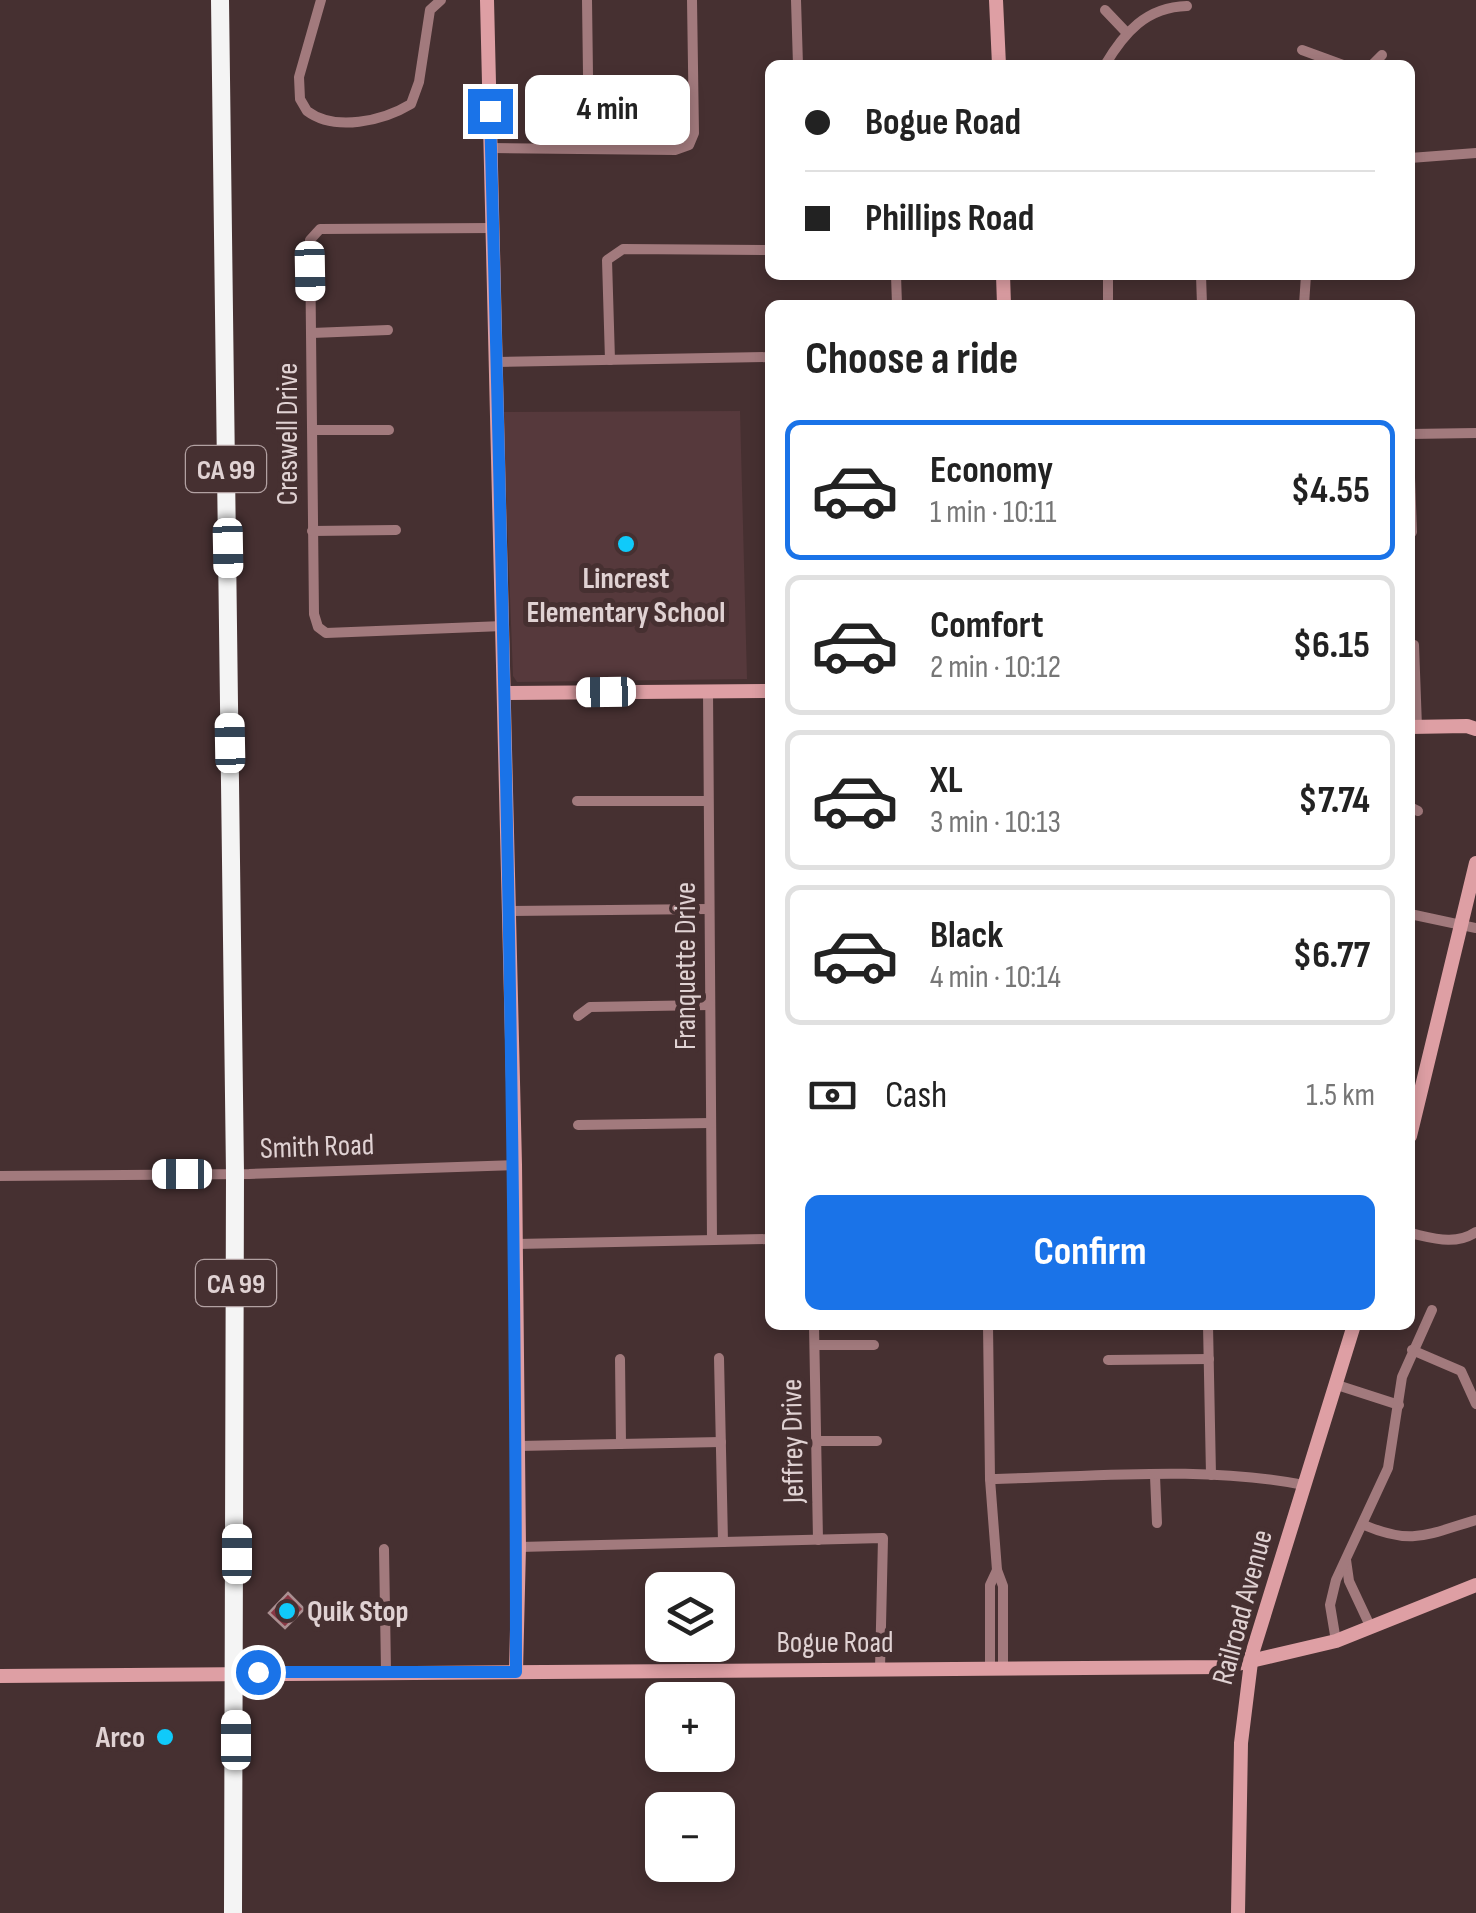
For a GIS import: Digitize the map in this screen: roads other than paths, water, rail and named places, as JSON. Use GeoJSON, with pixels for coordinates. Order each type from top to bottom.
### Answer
{"type":"FeatureCollection","features":[{"type":"Feature","properties":{"kind":"highway","name":"CA 99"},"geometry":{"type":"LineString","coordinates":[[220,0],[236,1174],[233,1913]]}},
{"type":"Feature","properties":{"kind":"street"},"geometry":{"type":"LineString","coordinates":[[320,0],[298,88],[307,111],[336,123],[388,115],[411,104],[419,82],[430,10],[441,0]]}},
{"type":"Feature","properties":{"kind":"street"},"geometry":{"type":"LineString","coordinates":[[487,0],[515,1164],[519,1547],[516,1672]]}},
{"type":"Feature","properties":{"kind":"street"},"geometry":{"type":"LineString","coordinates":[[587,0],[589,149]]}},
{"type":"Feature","properties":{"kind":"street"},"geometry":{"type":"LineString","coordinates":[[491,148],[675,150],[688,145],[694,133],[692,0]]}},
{"type":"Feature","properties":{"kind":"street"},"geometry":{"type":"LineString","coordinates":[[796,0],[798,60]]}},
{"type":"Feature","properties":{"kind":"street"},"geometry":{"type":"LineString","coordinates":[[996,0],[999,60]]}},
{"type":"Feature","properties":{"kind":"street"},"geometry":{"type":"LineString","coordinates":[[1108,60],[1126,32],[1160,12],[1187,6]]}},
{"type":"Feature","properties":{"kind":"street"},"geometry":{"type":"LineString","coordinates":[[1105,10],[1126,32]]}},
{"type":"Feature","properties":{"kind":"street"},"geometry":{"type":"LineString","coordinates":[[1302,50],[1329,60]]}},
{"type":"Feature","properties":{"kind":"street"},"geometry":{"type":"LineString","coordinates":[[1377,60],[1382,55]]}},
{"type":"Feature","properties":{"kind":"street"},"geometry":{"type":"LineString","coordinates":[[1415,158],[1476,153]]}},
{"type":"Feature","properties":{"kind":"street","name":"Creswell Drive"},"geometry":{"type":"LineString","coordinates":[[493,228],[320,228],[310,240],[314,614],[318,627],[326,633],[504,626]]}},
{"type":"Feature","properties":{"kind":"street"},"geometry":{"type":"LineString","coordinates":[[610,360],[607,260],[623,250],[765,250]]}},
{"type":"Feature","properties":{"kind":"street"},"geometry":{"type":"LineString","coordinates":[[312,333],[388,330]]}},
{"type":"Feature","properties":{"kind":"street"},"geometry":{"type":"LineString","coordinates":[[496,362],[765,357]]}},
{"type":"Feature","properties":{"kind":"street"},"geometry":{"type":"LineString","coordinates":[[313,430],[390,430]]}},
{"type":"Feature","properties":{"kind":"street"},"geometry":{"type":"LineString","coordinates":[[1415,434],[1476,433]]}},
{"type":"Feature","properties":{"kind":"street"},"geometry":{"type":"LineString","coordinates":[[312,531],[396,530]]}},
{"type":"Feature","properties":{"kind":"street","name":"Franquette Drive"},"geometry":{"type":"LineString","coordinates":[[708,691],[712,1240]]}},
{"type":"Feature","properties":{"kind":"street"},"geometry":{"type":"LineString","coordinates":[[505,694],[765,691]]}},
{"type":"Feature","properties":{"kind":"street"},"geometry":{"type":"LineString","coordinates":[[1415,727],[1476,729]]}},
{"type":"Feature","properties":{"kind":"street"},"geometry":{"type":"LineString","coordinates":[[577,801],[708,801]]}},
{"type":"Feature","properties":{"kind":"street"},"geometry":{"type":"LineString","coordinates":[[1415,1118],[1468,926],[1476,863]]}},
{"type":"Feature","properties":{"kind":"street"},"geometry":{"type":"LineString","coordinates":[[510,911],[709,909]]}},
{"type":"Feature","properties":{"kind":"street"},"geometry":{"type":"LineString","coordinates":[[1415,915],[1468,926]]}},
{"type":"Feature","properties":{"kind":"street"},"geometry":{"type":"LineString","coordinates":[[578,1016],[590,1007],[710,1006]]}},
{"type":"Feature","properties":{"kind":"street"},"geometry":{"type":"LineString","coordinates":[[578,1125],[711,1124]]}},
{"type":"Feature","properties":{"kind":"street","name":"Smith Road"},"geometry":{"type":"LineString","coordinates":[[0,1176],[236,1174],[515,1164]]}},
{"type":"Feature","properties":{"kind":"street"},"geometry":{"type":"LineString","coordinates":[[1415,1234],[1442,1240],[1466,1238],[1476,1232]]}},
{"type":"Feature","properties":{"kind":"street"},"geometry":{"type":"LineString","coordinates":[[516,1244],[765,1239]]}},
{"type":"Feature","properties":{"kind":"street"},"geometry":{"type":"LineString","coordinates":[[1336,1641],[1330,1605],[1388,1468],[1412,1350],[1432,1310]]}},
{"type":"Feature","properties":{"kind":"street","name":"Jeffrey Drive"},"geometry":{"type":"LineString","coordinates":[[814,1330],[818,1540],[883,1538],[880,1669]]}},
{"type":"Feature","properties":{"kind":"street"},"geometry":{"type":"LineString","coordinates":[[988,1330],[990,1479],[997,1570],[990,1585],[997,1668]]}},
{"type":"Feature","properties":{"kind":"street"},"geometry":{"type":"LineString","coordinates":[[1208,1330],[1211,1475]]}},
{"type":"Feature","properties":{"kind":"street","name":"Railroad Avenue"},"geometry":{"type":"LineString","coordinates":[[1238,1913],[1241,1743],[1250,1663],[1352,1330]]}},
{"type":"Feature","properties":{"kind":"street"},"geometry":{"type":"LineString","coordinates":[[815,1345],[874,1345]]}},
{"type":"Feature","properties":{"kind":"street"},"geometry":{"type":"LineString","coordinates":[[1412,1350],[1461,1371],[1476,1404]]}},
{"type":"Feature","properties":{"kind":"street"},"geometry":{"type":"LineString","coordinates":[[620,1358],[620,1444]]}},
{"type":"Feature","properties":{"kind":"street"},"geometry":{"type":"LineString","coordinates":[[719,1358],[722,1542]]}},
{"type":"Feature","properties":{"kind":"street"},"geometry":{"type":"LineString","coordinates":[[1108,1360],[1209,1359]]}},
{"type":"Feature","properties":{"kind":"street"},"geometry":{"type":"LineString","coordinates":[[1334,1384],[1399,1405]]}},
{"type":"Feature","properties":{"kind":"street"},"geometry":{"type":"LineString","coordinates":[[816,1441],[877,1441]]}},
{"type":"Feature","properties":{"kind":"street"},"geometry":{"type":"LineString","coordinates":[[518,1446],[721,1442]]}},
{"type":"Feature","properties":{"kind":"street"},"geometry":{"type":"LineString","coordinates":[[990,1479],[1211,1475],[1256,1476],[1304,1485]]}},
{"type":"Feature","properties":{"kind":"street"},"geometry":{"type":"LineString","coordinates":[[1154,1476],[1156,1524]]}},
{"type":"Feature","properties":{"kind":"street"},"geometry":{"type":"LineString","coordinates":[[1364,1525],[1394,1538],[1411,1539],[1476,1520]]}},
{"type":"Feature","properties":{"kind":"street"},"geometry":{"type":"LineString","coordinates":[[519,1547],[818,1540]]}},
{"type":"Feature","properties":{"kind":"street"},"geometry":{"type":"LineString","coordinates":[[384,1549],[386,1671]]}},
{"type":"Feature","properties":{"kind":"street"},"geometry":{"type":"LineString","coordinates":[[1346,1560],[1349,1581],[1371,1628]]}},
{"type":"Feature","properties":{"kind":"street","name":"Bogue Road"},"geometry":{"type":"LineString","coordinates":[[0,1676],[1214,1667],[1250,1663],[1336,1641],[1476,1585]]}},
{"type":"Feature","properties":{"kind":"place","name":"Lincrest Elementary School"},"geometry":{"type":"Point","coordinates":[626,544]}},
{"type":"Feature","properties":{"kind":"place","name":"Quik Stop"},"geometry":{"type":"Point","coordinates":[287,1611]}},
{"type":"Feature","properties":{"kind":"place","name":"Arco"},"geometry":{"type":"Point","coordinates":[165,1737]}}]}
